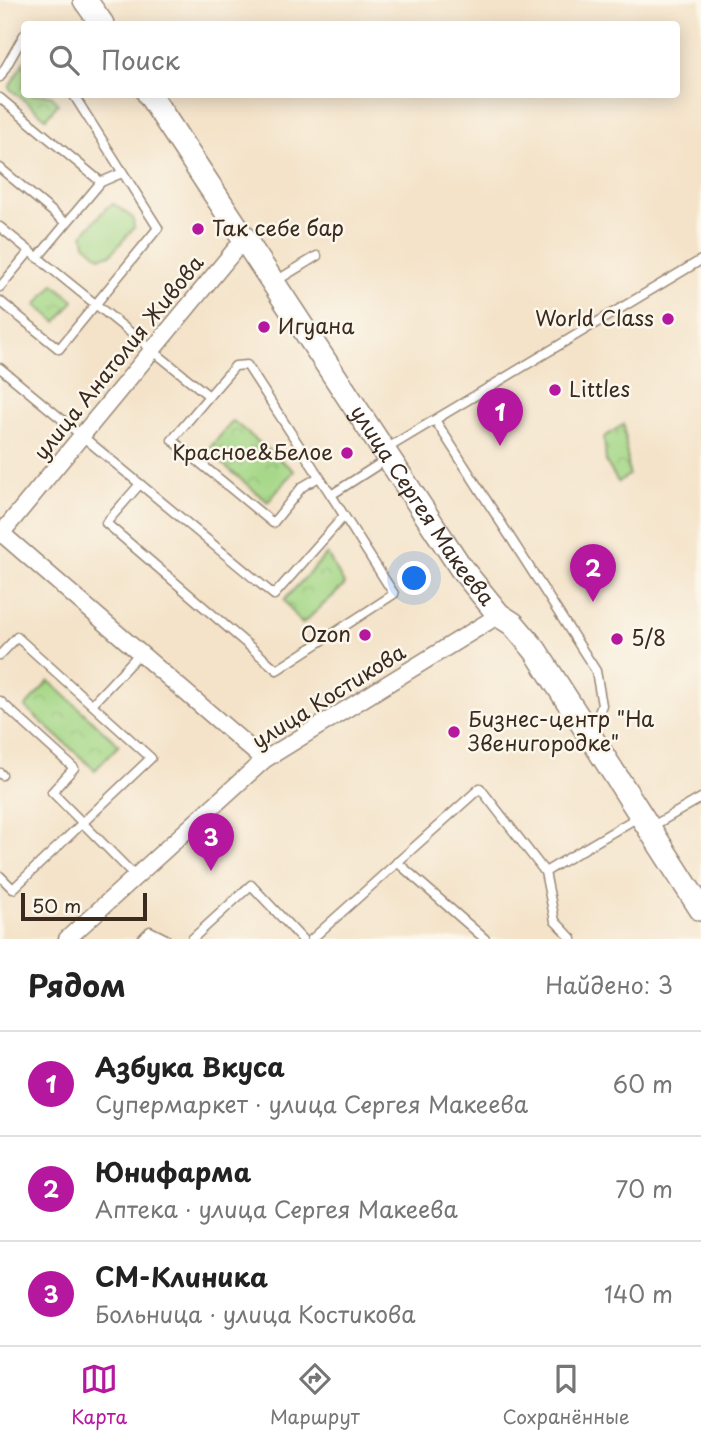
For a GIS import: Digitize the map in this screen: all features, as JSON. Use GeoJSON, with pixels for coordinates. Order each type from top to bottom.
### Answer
{"type":"FeatureCollection","features":[{"type":"Feature","properties":{"kind":"street"},"geometry":{"type":"LineString","coordinates":[[85,0],[100,21]]}},
{"type":"Feature","properties":{"kind":"street","name":"улица Сергея Макеева"},"geometry":{"type":"LineString","coordinates":[[152,98],[461,568],[499,615],[513,624],[535,650],[701,909]]}},
{"type":"Feature","properties":{"kind":"street","name":"улица Анатолия Живова"},"geometry":{"type":"LineString","coordinates":[[0,533],[243,240]]}},
{"type":"Feature","properties":{"kind":"street"},"geometry":{"type":"LineString","coordinates":[[0,533],[264,761]]}},
{"type":"Feature","properties":{"kind":"street","name":"улица Костикова"},"geometry":{"type":"LineString","coordinates":[[67,939],[264,761],[499,615]]}},
{"type":"Feature","properties":{"kind":"lane"},"geometry":{"type":"LineString","coordinates":[[0,77],[21,40]]}},
{"type":"Feature","properties":{"kind":"lane"},"geometry":{"type":"LineString","coordinates":[[0,98],[101,181]]}},
{"type":"Feature","properties":{"kind":"lane"},"geometry":{"type":"LineString","coordinates":[[0,300],[59,349],[158,228],[75,98]]}},
{"type":"Feature","properties":{"kind":"lane"},"geometry":{"type":"LineString","coordinates":[[0,167],[66,223]]}},
{"type":"Feature","properties":{"kind":"lane"},"geometry":{"type":"LineString","coordinates":[[39,256],[101,181],[122,173]]}},
{"type":"Feature","properties":{"kind":"lane"},"geometry":{"type":"LineString","coordinates":[[0,227],[209,396]]}},
{"type":"Feature","properties":{"kind":"lane"},"geometry":{"type":"LineString","coordinates":[[0,287],[29,251]]}},
{"type":"Feature","properties":{"kind":"lane"},"geometry":{"type":"LineString","coordinates":[[273,283],[317,256]]}},
{"type":"Feature","properties":{"kind":"lane"},"geometry":{"type":"LineString","coordinates":[[331,495],[435,420],[701,260]]}},
{"type":"Feature","properties":{"kind":"lane"},"geometry":{"type":"LineString","coordinates":[[140,484],[106,523],[276,670],[394,594],[331,495],[247,365],[235,366],[172,440],[273,523],[302,487],[319,477]]}},
{"type":"Feature","properties":{"kind":"lane"},"geometry":{"type":"LineString","coordinates":[[0,368],[274,596],[344,516]]}},
{"type":"Feature","properties":{"kind":"lane"},"geometry":{"type":"LineString","coordinates":[[435,420],[588,656],[602,693],[600,711],[589,736]]}},
{"type":"Feature","properties":{"kind":"lane"},"geometry":{"type":"LineString","coordinates":[[0,656],[17,637],[151,758],[13,889],[0,876]]}},
{"type":"Feature","properties":{"kind":"lane"},"geometry":{"type":"LineString","coordinates":[[93,703],[140,653]]}},
{"type":"Feature","properties":{"kind":"lane"},"geometry":{"type":"LineString","coordinates":[[0,701],[74,768],[52,792],[136,877]]}},
{"type":"Feature","properties":{"kind":"lane"},"geometry":{"type":"LineString","coordinates":[[312,939],[480,788],[545,872],[555,920],[572,939]]}},
{"type":"Feature","properties":{"kind":"lane"},"geometry":{"type":"LineString","coordinates":[[545,872],[645,822],[701,798]]}},
{"type":"Feature","properties":{"kind":"lane"},"geometry":{"type":"LineString","coordinates":[[397,862],[485,939]]}},
{"type":"Feature","properties":{"kind":"lane"},"geometry":{"type":"LineString","coordinates":[[192,939],[251,885],[302,939]]}},
{"type":"Feature","properties":{"kind":"lane"},"geometry":{"type":"LineString","coordinates":[[142,939],[150,931],[166,939]]}},
{"type":"Feature","properties":{"kind":"green space"},"geometry":{"type":"Polygon","coordinates":[[[21,66],[21,98],[9,88],[21,66]]]}},
{"type":"Feature","properties":{"kind":"green space"},"geometry":{"type":"Polygon","coordinates":[[[21,98],[53,98],[58,104],[46,118],[21,98]]]}},
{"type":"Feature","properties":{"kind":"green space"},"geometry":{"type":"Polygon","coordinates":[[[114,204],[133,218],[134,228],[111,254],[100,257],[85,244],[83,234],[107,207],[114,204]]]}},
{"type":"Feature","properties":{"kind":"green space"},"geometry":{"type":"Polygon","coordinates":[[[54,284],[74,301],[57,322],[36,305],[54,284]]]}},
{"type":"Feature","properties":{"kind":"green space"},"geometry":{"type":"Polygon","coordinates":[[[233,421],[294,471],[268,502],[207,451],[233,421]]]}},
{"type":"Feature","properties":{"kind":"green space"},"geometry":{"type":"Polygon","coordinates":[[[624,424],[629,475],[618,482],[606,462],[604,437],[624,424]]]}},
{"type":"Feature","properties":{"kind":"green space"},"geometry":{"type":"Polygon","coordinates":[[[327,554],[345,585],[302,624],[284,600],[327,554]]]}},
{"type":"Feature","properties":{"kind":"green space"},"geometry":{"type":"Polygon","coordinates":[[[49,681],[119,745],[95,770],[25,707],[49,681]]]}},
{"type":"Feature","properties":{"kind":"place","name":"Так себе бар"},"geometry":{"type":"Point","coordinates":[198,229]}},
{"type":"Feature","properties":{"kind":"place","name":"World Class"},"geometry":{"type":"Point","coordinates":[668,319]}},
{"type":"Feature","properties":{"kind":"place","name":"Игуана"},"geometry":{"type":"Point","coordinates":[264,327]}},
{"type":"Feature","properties":{"kind":"place","name":"Littles"},"geometry":{"type":"Point","coordinates":[555,390]}},
{"type":"Feature","properties":{"kind":"place","name":"Азбука Вкуса"},"geometry":{"type":"Point","coordinates":[500,446]}},
{"type":"Feature","properties":{"kind":"place","name":"Красное&Белое"},"geometry":{"type":"Point","coordinates":[347,453]}},
{"type":"Feature","properties":{"kind":"place","name":"Юнифарма"},"geometry":{"type":"Point","coordinates":[593,602]}},
{"type":"Feature","properties":{"kind":"place","name":"Ozon"},"geometry":{"type":"Point","coordinates":[365,635]}},
{"type":"Feature","properties":{"kind":"place","name":"5/8"},"geometry":{"type":"Point","coordinates":[617,639]}},
{"type":"Feature","properties":{"kind":"place","name":"Бизнес-центр \"На Звенигородке\""},"geometry":{"type":"Point","coordinates":[454,732]}},
{"type":"Feature","properties":{"kind":"place","name":"СМ-Клиника"},"geometry":{"type":"Point","coordinates":[211,871]}}]}
